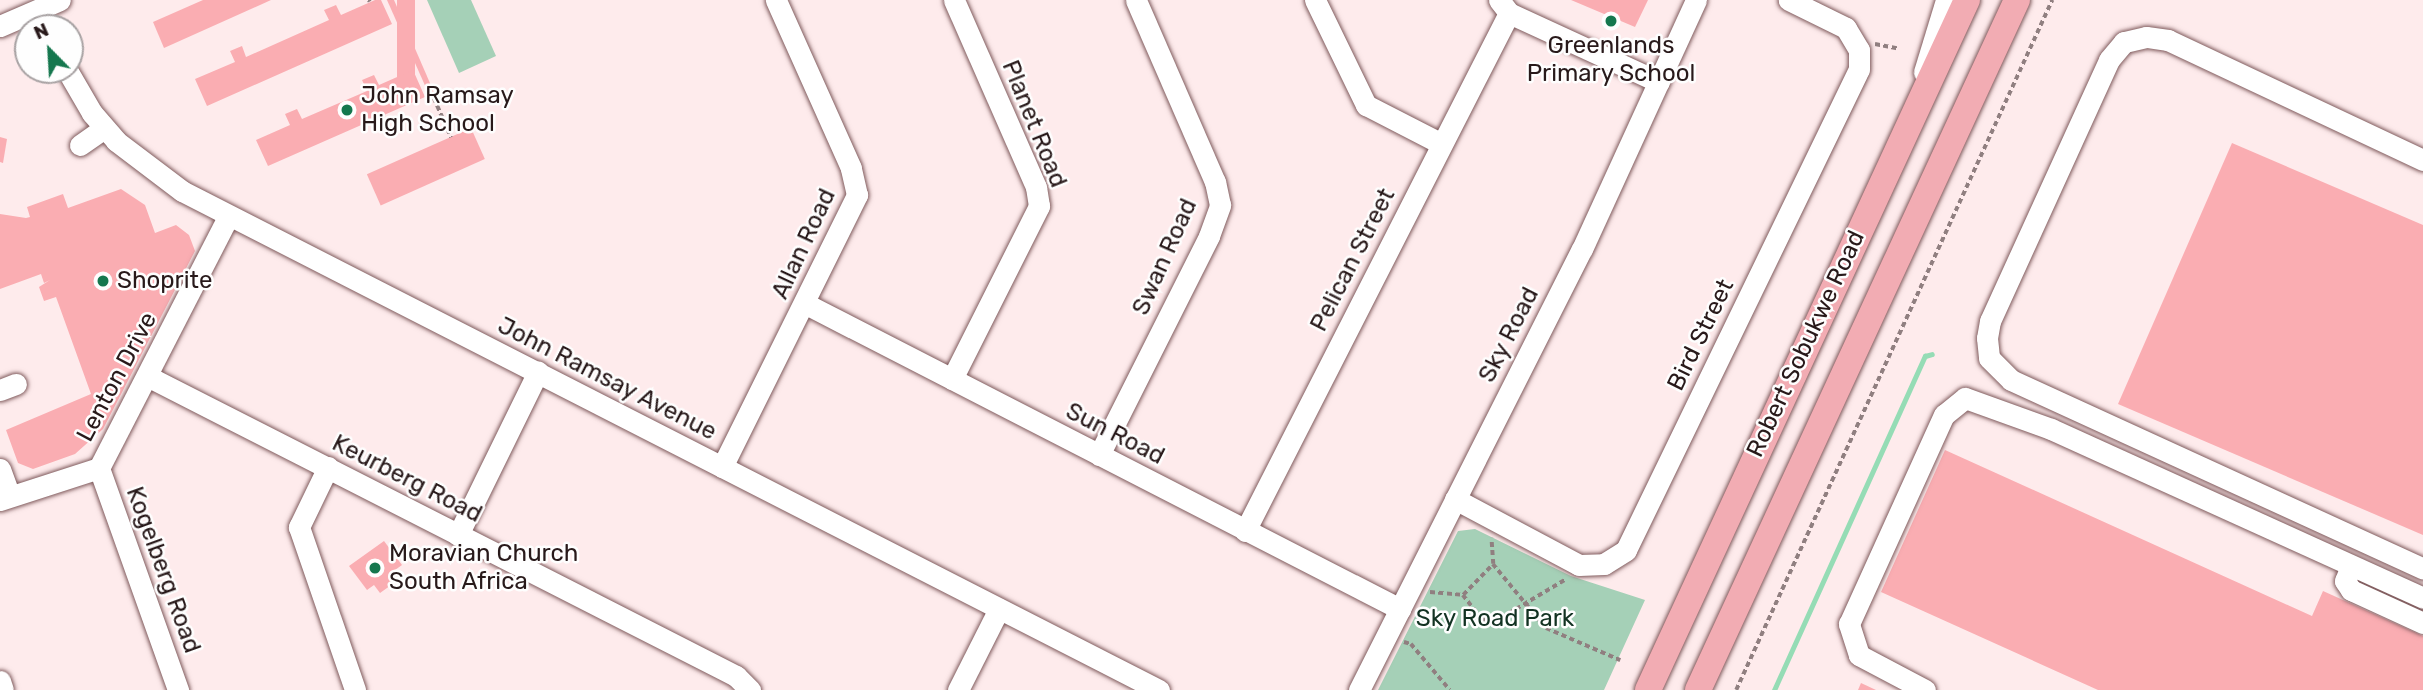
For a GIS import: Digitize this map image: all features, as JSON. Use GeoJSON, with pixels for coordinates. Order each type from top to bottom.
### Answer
{"type":"FeatureCollection","features":[{"type":"Feature","properties":{"kind":"main road","name":"Robert Sobukwe Road"},"geometry":{"type":"LineString","coordinates":[[1647,690],[1967,0]]}},
{"type":"Feature","properties":{"kind":"main road","name":"Robert Sobukwe Road"},"geometry":{"type":"LineString","coordinates":[[1698,690],[2017,0]]}},
{"type":"Feature","properties":{"kind":"street"},"geometry":{"type":"LineString","coordinates":[[47,14],[60,0]]}},
{"type":"Feature","properties":{"kind":"street","name":"Allan Road"},"geometry":{"type":"LineString","coordinates":[[722,467],[856,202],[857,189],[776,0]]}},
{"type":"Feature","properties":{"kind":"street","name":"Planet Road"},"geometry":{"type":"LineString","coordinates":[[952,379],[1039,206],[1036,187],[954,0]]}},
{"type":"Feature","properties":{"kind":"street","name":"Swan Road"},"geometry":{"type":"LineString","coordinates":[[1099,455],[1209,236],[1220,205],[1215,182],[1136,0]]}},
{"type":"Feature","properties":{"kind":"street"},"geometry":{"type":"LineString","coordinates":[[1315,0],[1366,105],[1442,144]]}},
{"type":"Feature","properties":{"kind":"street","name":"Sky Road"},"geometry":{"type":"LineString","coordinates":[[1359,690],[1582,249],[1696,0]]}},
{"type":"Feature","properties":{"kind":"street","name":"Bird Street"},"geometry":{"type":"LineString","coordinates":[[1580,565],[1604,564],[1626,550],[1858,69],[1859,50],[1846,28],[1788,0]]}},
{"type":"Feature","properties":{"kind":"street"},"geometry":{"type":"LineString","coordinates":[[1913,115],[1946,0]]}},
{"type":"Feature","properties":{"kind":"street"},"geometry":{"type":"LineString","coordinates":[[1504,6],[1659,82]]}},
{"type":"Feature","properties":{"kind":"street","name":"Pelican Street"},"geometry":{"type":"LineString","coordinates":[[1245,531],[1442,144],[1504,6]]}},
{"type":"Feature","properties":{"kind":"street"},"geometry":{"type":"LineString","coordinates":[[2423,160],[2294,103],[2168,40],[2134,38],[2115,48],[1990,321],[1989,358],[2011,380],[2074,411],[2423,569]]}},
{"type":"Feature","properties":{"kind":"street","name":"John Ramsay Avenue"},"geometry":{"type":"LineString","coordinates":[[76,84],[104,128],[147,169],[228,217],[538,372],[1159,690]]}},
{"type":"Feature","properties":{"kind":"street"},"geometry":{"type":"LineString","coordinates":[[80,145],[104,128]]}},
{"type":"Feature","properties":{"kind":"street","name":"Lenton Drive"},"geometry":{"type":"LineString","coordinates":[[5,498],[99,468],[149,377],[228,217]]}},
{"type":"Feature","properties":{"kind":"street","name":"Sun Road"},"geometry":{"type":"LineString","coordinates":[[806,304],[1400,609]]}},
{"type":"Feature","properties":{"kind":"street"},"geometry":{"type":"LineString","coordinates":[[458,535],[538,372]]}},
{"type":"Feature","properties":{"kind":"street","name":"Keurberg Road"},"geometry":{"type":"LineString","coordinates":[[149,377],[736,676],[750,690]]}},
{"type":"Feature","properties":{"kind":"street"},"geometry":{"type":"LineString","coordinates":[[1924,690],[1859,655],[1849,624],[1944,415],[1965,398],[2063,435],[2423,598]]}},
{"type":"Feature","properties":{"kind":"street"},"geometry":{"type":"LineString","coordinates":[[328,467],[299,527],[355,690]]}},
{"type":"Feature","properties":{"kind":"street","name":"Kogelberg Road"},"geometry":{"type":"LineString","coordinates":[[99,468],[178,690]]}},
{"type":"Feature","properties":{"kind":"street"},"geometry":{"type":"LineString","coordinates":[[0,469],[5,498]]}},
{"type":"Feature","properties":{"kind":"street"},"geometry":{"type":"LineString","coordinates":[[1455,499],[1580,565]]}},
{"type":"Feature","properties":{"kind":"street"},"geometry":{"type":"LineString","coordinates":[[2351,566],[2345,581],[2351,590],[2423,623]]}},
{"type":"Feature","properties":{"kind":"street"},"geometry":{"type":"LineString","coordinates":[[958,690],[999,610]]}},
{"type":"Feature","properties":{"kind":"street"},"geometry":{"type":"LineString","coordinates":[[0,681],[3,690]]}},
{"type":"Feature","properties":{"kind":"path"},"geometry":{"type":"LineString","coordinates":[[1736,690],[2052,0]]}},
{"type":"Feature","properties":{"kind":"path"},"geometry":{"type":"LineString","coordinates":[[433,98],[451,137]]}},
{"type":"Feature","properties":{"kind":"path"},"geometry":{"type":"LineString","coordinates":[[1496,520],[1491,533],[1493,564],[1527,602],[1531,615],[1546,628],[1620,660]]}},
{"type":"Feature","properties":{"kind":"path"},"geometry":{"type":"LineString","coordinates":[[1463,595],[1493,564]]}},
{"type":"Feature","properties":{"kind":"path"},"geometry":{"type":"LineString","coordinates":[[1411,587],[1463,595],[1482,620],[1494,622],[1574,575],[1580,565]]}},
{"type":"Feature","properties":{"kind":"path"},"geometry":{"type":"LineString","coordinates":[[1386,636],[1411,644],[1450,690]]}},
{"type":"Feature","properties":{"kind":"green space"},"geometry":{"type":"Polygon","coordinates":[[[427,0],[471,0],[496,56],[459,73],[427,0]]]}},
{"type":"Feature","properties":{"kind":"green space","name":"Sky Road Park"},"geometry":{"type":"Polygon","coordinates":[[[1475,529],[1571,576],[1645,600],[1604,690],[1378,690],[1458,531],[1475,529]]]}},
{"type":"Feature","properties":{"kind":"building"},"geometry":{"type":"Polygon","coordinates":[[[203,0],[271,0],[164,48],[153,22],[203,0]]]}},
{"type":"Feature","properties":{"kind":"building"},"geometry":{"type":"Polygon","coordinates":[[[375,0],[381,0],[392,24],[207,106],[195,79],[235,62],[230,51],[242,46],[246,57],[329,20],[324,10],[336,5],[341,15],[375,0]]]}},
{"type":"Feature","properties":{"kind":"building"},"geometry":{"type":"Polygon","coordinates":[[[387,0],[394,0],[436,97],[431,99],[387,0]]]}},
{"type":"Feature","properties":{"kind":"building"},"geometry":{"type":"Polygon","coordinates":[[[397,0],[415,0],[415,97],[397,97],[397,0]]]}},
{"type":"Feature","properties":{"kind":"building"},"geometry":{"type":"Polygon","coordinates":[[[1571,0],[1648,0],[1635,27],[1571,0]]]}},
{"type":"Feature","properties":{"kind":"building"},"geometry":{"type":"Polygon","coordinates":[[[413,70],[425,97],[268,166],[256,140],[290,125],[285,114],[297,109],[302,119],[367,91],[362,80],[374,75],[379,85],[413,70]]]}},
{"type":"Feature","properties":{"kind":"building"},"geometry":{"type":"Polygon","coordinates":[[[471,128],[485,159],[381,205],[367,174],[471,128]]]}},
{"type":"Feature","properties":{"kind":"building"},"geometry":{"type":"Polygon","coordinates":[[[0,137],[7,139],[3,163],[0,162],[0,137]]]}},
{"type":"Feature","properties":{"kind":"building"},"geometry":{"type":"Polygon","coordinates":[[[2232,143],[2423,225],[2423,535],[2118,404],[2232,143]]]}},
{"type":"Feature","properties":{"kind":"building"},"geometry":{"type":"Polygon","coordinates":[[[121,189],[145,205],[155,233],[176,225],[189,235],[195,251],[103,429],[75,454],[33,469],[18,463],[6,430],[91,394],[56,297],[44,301],[39,287],[50,280],[44,283],[41,274],[0,289],[0,214],[26,218],[30,217],[27,207],[63,194],[68,208],[121,189]]]}},
{"type":"Feature","properties":{"kind":"building"},"geometry":{"type":"Polygon","coordinates":[[[1945,450],[2312,616],[2323,591],[2423,636],[2423,690],[2098,690],[1881,592],[1945,450]]]}},
{"type":"Feature","properties":{"kind":"building","name":"Moravian Church South Africa"},"geometry":{"type":"Polygon","coordinates":[[[384,541],[402,565],[395,570],[401,578],[380,593],[374,585],[367,590],[349,566],[384,541]]]}},
{"type":"Feature","properties":{"kind":"building"},"geometry":{"type":"Polygon","coordinates":[[[1861,683],[1876,690],[1858,690],[1861,683]]]}},
{"type":"Feature","properties":{"kind":"waterway"},"geometry":{"type":"LineString","coordinates":[[1774,690],[1925,356],[1932,354]]}},
{"type":"Feature","properties":{"kind":"place","name":"Greenlands Primary School"},"geometry":{"type":"Point","coordinates":[1611,21]}},
{"type":"Feature","properties":{"kind":"place","name":"John Ramsay High School"},"geometry":{"type":"Point","coordinates":[347,110]}},
{"type":"Feature","properties":{"kind":"place","name":"Shoprite"},"geometry":{"type":"Point","coordinates":[103,281]}},
{"type":"Feature","properties":{"kind":"place","name":"Moravian Church South Africa"},"geometry":{"type":"Point","coordinates":[375,568]}}]}
